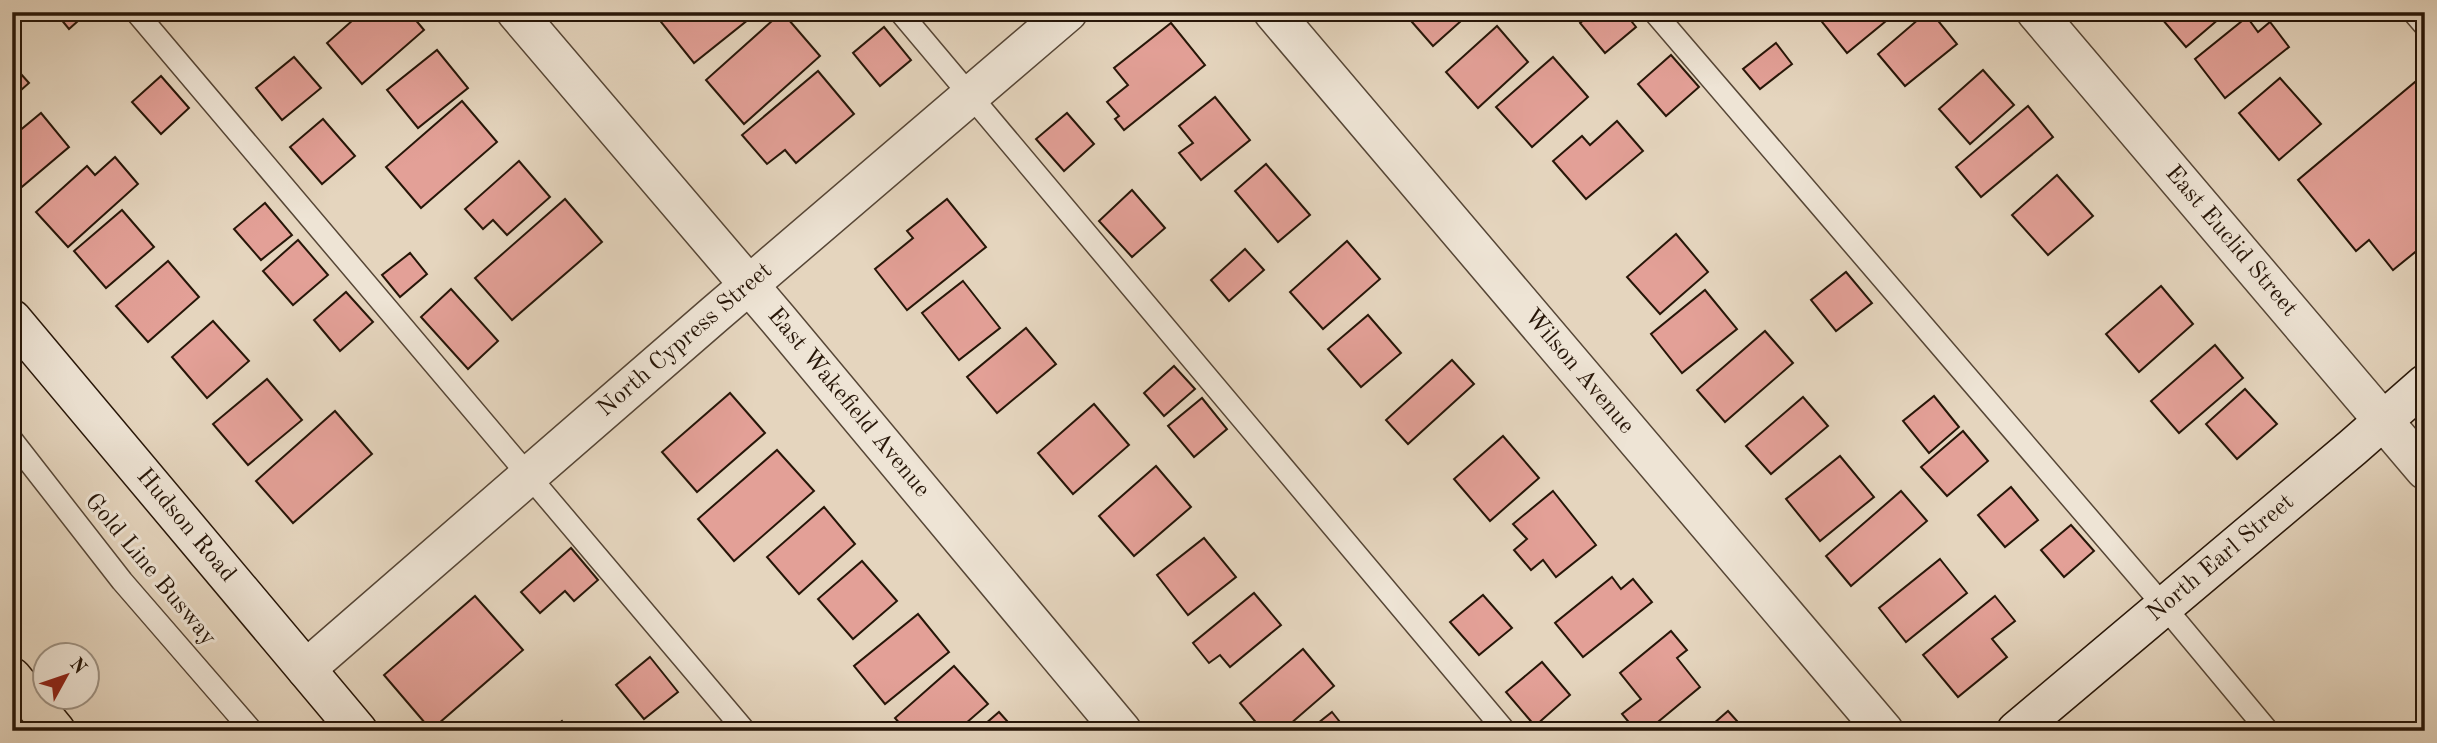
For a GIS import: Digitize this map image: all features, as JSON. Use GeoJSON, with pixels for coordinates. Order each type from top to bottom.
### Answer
{"type":"FeatureCollection","features":[{"type":"Feature","properties":{"kind":"highway"},"geometry":{"type":"LineString","coordinates":[[12,677],[56,731]]}},
{"type":"Feature","properties":{"kind":"street","name":"East Wakefield Avenue"},"geometry":{"type":"LineString","coordinates":[[516,12],[749,285],[1122,731]]}},
{"type":"Feature","properties":{"kind":"street","name":"North Cypress Street"},"geometry":{"type":"LineString","coordinates":[[306,670],[527,476],[1068,12]]}},
{"type":"Feature","properties":{"kind":"street","name":"Wilson Avenue"},"geometry":{"type":"LineString","coordinates":[[1273,12],[1884,731]]}},
{"type":"Feature","properties":{"kind":"street","name":"East Euclid Street"},"geometry":{"type":"LineString","coordinates":[[2036,12],[2425,470]]}},
{"type":"Feature","properties":{"kind":"street","name":"Hudson Road"},"geometry":{"type":"LineString","coordinates":[[12,319],[358,731]]}},
{"type":"Feature","properties":{"kind":"street","name":"North Earl Street"},"geometry":{"type":"LineString","coordinates":[[2016,731],[2425,384]]}},
{"type":"Feature","properties":{"kind":"lane"},"geometry":{"type":"LineString","coordinates":[[136,12],[745,731]]}},
{"type":"Feature","properties":{"kind":"lane"},"geometry":{"type":"LineString","coordinates":[[900,12],[1505,731]]}},
{"type":"Feature","properties":{"kind":"lane"},"geometry":{"type":"LineString","coordinates":[[1654,12],[2268,731]]}},
{"type":"Feature","properties":{"kind":"lane"},"geometry":{"type":"LineString","coordinates":[[2413,12],[2425,26]]}},
{"type":"Feature","properties":{"kind":"lane","name":"Gold Line Busway"},"geometry":{"type":"LineString","coordinates":[[12,440],[122,581],[251,731]]}},
{"type":"Feature","properties":{"kind":"building"},"geometry":{"type":"Polygon","coordinates":[[[55,12],[88,12],[69,29],[55,12]]]}},
{"type":"Feature","properties":{"kind":"building"},"geometry":{"type":"Polygon","coordinates":[[[362,12],[409,12],[424,30],[362,84],[327,43],[362,12]]]}},
{"type":"Feature","properties":{"kind":"building"},"geometry":{"type":"Polygon","coordinates":[[[673,12],[743,12],[749,19],[694,63],[661,22],[673,12]]]}},
{"type":"Feature","properties":{"kind":"building"},"geometry":{"type":"Polygon","coordinates":[[[782,12],[820,56],[744,124],[706,80],[782,12]]]}},
{"type":"Feature","properties":{"kind":"building"},"geometry":{"type":"Polygon","coordinates":[[[1406,12],[1471,12],[1433,46],[1406,12]]]}},
{"type":"Feature","properties":{"kind":"building"},"geometry":{"type":"Polygon","coordinates":[[[1594,12],[1624,12],[1636,27],[1605,53],[1580,23],[1594,12]]]}},
{"type":"Feature","properties":{"kind":"building"},"geometry":{"type":"Polygon","coordinates":[[[1834,12],[1897,12],[1847,53],[1822,22],[1834,12]]]}},
{"type":"Feature","properties":{"kind":"building"},"geometry":{"type":"Polygon","coordinates":[[[1927,12],[1931,12],[1957,44],[1905,86],[1878,54],[1927,12]]]}},
{"type":"Feature","properties":{"kind":"building"},"geometry":{"type":"Polygon","coordinates":[[[2156,12],[2227,12],[2186,47],[2156,12]]]}},
{"type":"Feature","properties":{"kind":"building"},"geometry":{"type":"Polygon","coordinates":[[[2247,17],[2258,32],[2270,22],[2289,47],[2225,98],[2195,59],[2247,17]]]}},
{"type":"Feature","properties":{"kind":"building"},"geometry":{"type":"Polygon","coordinates":[[[1171,23],[1205,65],[1124,130],[1115,119],[1119,116],[1107,102],[1128,85],[1114,68],[1171,23]]]}},
{"type":"Feature","properties":{"kind":"building"},"geometry":{"type":"Polygon","coordinates":[[[1497,26],[1528,62],[1478,108],[1446,72],[1497,26]]]}},
{"type":"Feature","properties":{"kind":"building"},"geometry":{"type":"Polygon","coordinates":[[[884,27],[911,60],[880,86],[853,53],[884,27]]]}},
{"type":"Feature","properties":{"kind":"building"},"geometry":{"type":"Polygon","coordinates":[[[1776,43],[1792,64],[1760,89],[1743,69],[1776,43]]]}},
{"type":"Feature","properties":{"kind":"building"},"geometry":{"type":"Polygon","coordinates":[[[437,50],[468,88],[418,128],[387,90],[437,50]]]}},
{"type":"Feature","properties":{"kind":"building"},"geometry":{"type":"Polygon","coordinates":[[[1671,55],[1699,87],[1666,116],[1638,84],[1671,55]]]}},
{"type":"Feature","properties":{"kind":"building"},"geometry":{"type":"Polygon","coordinates":[[[294,57],[321,88],[282,120],[256,88],[294,57]]]}},
{"type":"Feature","properties":{"kind":"building"},"geometry":{"type":"Polygon","coordinates":[[[1553,57],[1588,97],[1532,147],[1496,107],[1553,57]]]}},
{"type":"Feature","properties":{"kind":"building"},"geometry":{"type":"Polygon","coordinates":[[[12,64],[29,83],[12,98],[12,64]]]}},
{"type":"Feature","properties":{"kind":"building"},"geometry":{"type":"Polygon","coordinates":[[[1983,70],[2014,105],[1970,144],[1939,109],[1983,70]]]}},
{"type":"Feature","properties":{"kind":"building"},"geometry":{"type":"Polygon","coordinates":[[[818,71],[854,114],[796,163],[785,150],[767,164],[742,135],[818,71]]]}},
{"type":"Feature","properties":{"kind":"building"},"geometry":{"type":"Polygon","coordinates":[[[161,76],[189,108],[161,134],[132,102],[161,76]]]}},
{"type":"Feature","properties":{"kind":"building"},"geometry":{"type":"Polygon","coordinates":[[[2421,77],[2425,82],[2425,256],[2419,249],[2393,270],[2369,240],[2356,251],[2298,180],[2421,77]]]}},
{"type":"Feature","properties":{"kind":"building"},"geometry":{"type":"Polygon","coordinates":[[[2280,78],[2321,124],[2279,160],[2239,113],[2280,78]]]}},
{"type":"Feature","properties":{"kind":"building"},"geometry":{"type":"Polygon","coordinates":[[[1215,97],[1250,140],[1201,180],[1179,153],[1193,143],[1179,126],[1215,97]]]}},
{"type":"Feature","properties":{"kind":"building"},"geometry":{"type":"Polygon","coordinates":[[[462,101],[497,142],[421,208],[386,167],[462,101]]]}},
{"type":"Feature","properties":{"kind":"building"},"geometry":{"type":"Polygon","coordinates":[[[2028,106],[2053,137],[1981,197],[1956,167],[2028,106]]]}},
{"type":"Feature","properties":{"kind":"building"},"geometry":{"type":"Polygon","coordinates":[[[41,113],[69,147],[17,191],[12,185],[12,137],[41,113]]]}},
{"type":"Feature","properties":{"kind":"building"},"geometry":{"type":"Polygon","coordinates":[[[1067,113],[1094,144],[1064,171],[1036,139],[1067,113]]]}},
{"type":"Feature","properties":{"kind":"building"},"geometry":{"type":"Polygon","coordinates":[[[323,119],[355,156],[322,184],[290,147],[323,119]]]}},
{"type":"Feature","properties":{"kind":"building"},"geometry":{"type":"Polygon","coordinates":[[[1617,121],[1643,151],[1586,199],[1553,161],[1582,136],[1590,145],[1617,121]]]}},
{"type":"Feature","properties":{"kind":"building"},"geometry":{"type":"Polygon","coordinates":[[[115,157],[138,184],[68,247],[36,212],[87,166],[95,175],[115,157]]]}},
{"type":"Feature","properties":{"kind":"building"},"geometry":{"type":"Polygon","coordinates":[[[519,161],[550,197],[507,235],[493,220],[483,229],[465,209],[519,161]]]}},
{"type":"Feature","properties":{"kind":"building"},"geometry":{"type":"Polygon","coordinates":[[[1266,164],[1310,215],[1278,242],[1235,191],[1266,164]]]}},
{"type":"Feature","properties":{"kind":"building"},"geometry":{"type":"Polygon","coordinates":[[[2057,175],[2093,216],[2048,255],[2012,215],[2057,175]]]}},
{"type":"Feature","properties":{"kind":"building"},"geometry":{"type":"Polygon","coordinates":[[[1132,190],[1165,228],[1132,257],[1099,221],[1132,190]]]}},
{"type":"Feature","properties":{"kind":"building"},"geometry":{"type":"Polygon","coordinates":[[[565,199],[602,242],[512,320],[475,278],[565,199]]]}},
{"type":"Feature","properties":{"kind":"building"},"geometry":{"type":"Polygon","coordinates":[[[947,199],[986,247],[907,310],[875,269],[913,238],[907,231],[947,199]]]}},
{"type":"Feature","properties":{"kind":"building"},"geometry":{"type":"Polygon","coordinates":[[[265,203],[292,235],[261,260],[234,229],[265,203]]]}},
{"type":"Feature","properties":{"kind":"building"},"geometry":{"type":"Polygon","coordinates":[[[122,210],[154,247],[106,288],[74,251],[122,210]]]}},
{"type":"Feature","properties":{"kind":"building"},"geometry":{"type":"Polygon","coordinates":[[[1676,234],[1708,272],[1660,314],[1627,277],[1676,234]]]}},
{"type":"Feature","properties":{"kind":"building"},"geometry":{"type":"Polygon","coordinates":[[[298,240],[328,275],[293,305],[263,271],[298,240]]]}},
{"type":"Feature","properties":{"kind":"building"},"geometry":{"type":"Polygon","coordinates":[[[1347,241],[1380,279],[1323,329],[1290,292],[1347,241]]]}},
{"type":"Feature","properties":{"kind":"building"},"geometry":{"type":"Polygon","coordinates":[[[1245,249],[1264,270],[1229,301],[1211,280],[1245,249]]]}},
{"type":"Feature","properties":{"kind":"building"},"geometry":{"type":"Polygon","coordinates":[[[410,253],[427,274],[400,297],[382,275],[410,253]]]}},
{"type":"Feature","properties":{"kind":"building"},"geometry":{"type":"Polygon","coordinates":[[[168,261],[199,297],[148,342],[116,306],[168,261]]]}},
{"type":"Feature","properties":{"kind":"building"},"geometry":{"type":"Polygon","coordinates":[[[1846,272],[1872,303],[1836,331],[1811,300],[1846,272]]]}},
{"type":"Feature","properties":{"kind":"building"},"geometry":{"type":"Polygon","coordinates":[[[963,281],[1000,328],[959,360],[922,313],[963,281]]]}},
{"type":"Feature","properties":{"kind":"building"},"geometry":{"type":"Polygon","coordinates":[[[2161,286],[2193,324],[2139,372],[2106,334],[2161,286]]]}},
{"type":"Feature","properties":{"kind":"building"},"geometry":{"type":"Polygon","coordinates":[[[451,289],[498,341],[468,369],[421,317],[451,289]]]}},
{"type":"Feature","properties":{"kind":"building"},"geometry":{"type":"Polygon","coordinates":[[[1705,290],[1737,329],[1682,373],[1651,334],[1705,290]]]}},
{"type":"Feature","properties":{"kind":"building"},"geometry":{"type":"Polygon","coordinates":[[[346,292],[373,322],[340,351],[314,320],[346,292]]]}},
{"type":"Feature","properties":{"kind":"building"},"geometry":{"type":"Polygon","coordinates":[[[1368,315],[1401,353],[1361,387],[1328,349],[1368,315]]]}},
{"type":"Feature","properties":{"kind":"building"},"geometry":{"type":"Polygon","coordinates":[[[213,321],[249,361],[207,398],[172,357],[213,321]]]}},
{"type":"Feature","properties":{"kind":"building"},"geometry":{"type":"Polygon","coordinates":[[[1026,328],[1056,364],[997,413],[967,377],[1026,328]]]}},
{"type":"Feature","properties":{"kind":"building"},"geometry":{"type":"Polygon","coordinates":[[[1765,331],[1793,363],[1725,422],[1697,390],[1765,331]]]}},
{"type":"Feature","properties":{"kind":"building"},"geometry":{"type":"Polygon","coordinates":[[[2215,345],[2243,378],[2179,433],[2151,401],[2215,345]]]}},
{"type":"Feature","properties":{"kind":"building"},"geometry":{"type":"Polygon","coordinates":[[[1452,360],[1474,384],[1408,444],[1386,420],[1452,360]]]}},
{"type":"Feature","properties":{"kind":"building"},"geometry":{"type":"Polygon","coordinates":[[[1174,366],[1195,389],[1164,416],[1144,393],[1174,366]]]}},
{"type":"Feature","properties":{"kind":"building"},"geometry":{"type":"Polygon","coordinates":[[[267,379],[302,420],[248,465],[213,424],[267,379]]]}},
{"type":"Feature","properties":{"kind":"building"},"geometry":{"type":"Polygon","coordinates":[[[2245,389],[2277,424],[2237,459],[2206,424],[2245,389]]]}},
{"type":"Feature","properties":{"kind":"building"},"geometry":{"type":"Polygon","coordinates":[[[730,393],[765,433],[697,492],[662,452],[730,393]]]}},
{"type":"Feature","properties":{"kind":"building"},"geometry":{"type":"Polygon","coordinates":[[[1934,396],[1959,427],[1929,453],[1903,421],[1934,396]]]}},
{"type":"Feature","properties":{"kind":"building"},"geometry":{"type":"Polygon","coordinates":[[[1803,397],[1828,426],[1771,474],[1746,446],[1803,397]]]}},
{"type":"Feature","properties":{"kind":"building"},"geometry":{"type":"Polygon","coordinates":[[[1202,398],[1227,429],[1194,457],[1168,426],[1202,398]]]}},
{"type":"Feature","properties":{"kind":"building"},"geometry":{"type":"Polygon","coordinates":[[[1094,404],[1129,445],[1073,494],[1038,453],[1094,404]]]}},
{"type":"Feature","properties":{"kind":"building"},"geometry":{"type":"Polygon","coordinates":[[[335,411],[372,454],[293,523],[256,481],[335,411]]]}},
{"type":"Feature","properties":{"kind":"building"},"geometry":{"type":"Polygon","coordinates":[[[1963,431],[1988,461],[1947,496],[1921,467],[1963,431]]]}},
{"type":"Feature","properties":{"kind":"building"},"geometry":{"type":"Polygon","coordinates":[[[1503,436],[1539,478],[1490,521],[1454,479],[1503,436]]]}},
{"type":"Feature","properties":{"kind":"building"},"geometry":{"type":"Polygon","coordinates":[[[777,450],[814,491],[734,561],[698,519],[777,450]]]}},
{"type":"Feature","properties":{"kind":"building"},"geometry":{"type":"Polygon","coordinates":[[[1840,456],[1874,497],[1820,541],[1786,499],[1840,456]]]}},
{"type":"Feature","properties":{"kind":"building"},"geometry":{"type":"Polygon","coordinates":[[[1156,466],[1191,507],[1134,556],[1099,516],[1156,466]]]}},
{"type":"Feature","properties":{"kind":"building"},"geometry":{"type":"Polygon","coordinates":[[[2011,487],[2038,520],[2005,547],[1978,515],[2011,487]]]}},
{"type":"Feature","properties":{"kind":"building"},"geometry":{"type":"Polygon","coordinates":[[[1553,491],[1596,545],[1556,577],[1543,560],[1531,570],[1514,550],[1527,539],[1513,524],[1553,491]]]}},
{"type":"Feature","properties":{"kind":"building"},"geometry":{"type":"Polygon","coordinates":[[[1901,491],[1927,521],[1851,586],[1826,556],[1901,491]]]}},
{"type":"Feature","properties":{"kind":"building"},"geometry":{"type":"Polygon","coordinates":[[[824,507],[855,544],[799,594],[767,557],[824,507]]]}},
{"type":"Feature","properties":{"kind":"building"},"geometry":{"type":"Polygon","coordinates":[[[2071,525],[2094,551],[2064,577],[2041,550],[2071,525]]]}},
{"type":"Feature","properties":{"kind":"building"},"geometry":{"type":"Polygon","coordinates":[[[1204,538],[1236,577],[1188,615],[1157,575],[1204,538]]]}},
{"type":"Feature","properties":{"kind":"building"},"geometry":{"type":"Polygon","coordinates":[[[571,548],[598,580],[574,601],[565,591],[540,613],[521,592],[571,548]]]}},
{"type":"Feature","properties":{"kind":"building"},"geometry":{"type":"Polygon","coordinates":[[[1940,559],[1967,593],[1906,642],[1879,608],[1940,559]]]}},
{"type":"Feature","properties":{"kind":"building"},"geometry":{"type":"Polygon","coordinates":[[[862,561],[897,601],[853,639],[818,599],[862,561]]]}},
{"type":"Feature","properties":{"kind":"building"},"geometry":{"type":"Polygon","coordinates":[[[1612,577],[1621,589],[1633,579],[1652,602],[1583,657],[1555,623],[1612,577]]]}},
{"type":"Feature","properties":{"kind":"building"},"geometry":{"type":"Polygon","coordinates":[[[1254,593],[1281,625],[1230,667],[1220,655],[1209,663],[1193,643],[1254,593]]]}},
{"type":"Feature","properties":{"kind":"building"},"geometry":{"type":"Polygon","coordinates":[[[1483,595],[1512,628],[1479,655],[1450,622],[1483,595]]]}},
{"type":"Feature","properties":{"kind":"building"},"geometry":{"type":"Polygon","coordinates":[[[475,596],[523,650],[431,730],[384,675],[475,596]]]}},
{"type":"Feature","properties":{"kind":"building"},"geometry":{"type":"Polygon","coordinates":[[[1995,596],[2015,621],[1992,639],[2007,657],[1958,697],[1923,655],[1995,596]]]}},
{"type":"Feature","properties":{"kind":"building"},"geometry":{"type":"Polygon","coordinates":[[[918,614],[949,652],[885,704],[854,666],[918,614]]]}},
{"type":"Feature","properties":{"kind":"building"},"geometry":{"type":"Polygon","coordinates":[[[1671,631],[1687,650],[1677,658],[1700,687],[1647,731],[1636,731],[1622,714],[1641,699],[1620,673],[1671,631]]]}},
{"type":"Feature","properties":{"kind":"building"},"geometry":{"type":"Polygon","coordinates":[[[1303,649],[1334,686],[1282,731],[1263,731],[1240,703],[1303,649]]]}},
{"type":"Feature","properties":{"kind":"building"},"geometry":{"type":"Polygon","coordinates":[[[650,657],[678,692],[644,719],[616,685],[650,657]]]}},
{"type":"Feature","properties":{"kind":"building"},"geometry":{"type":"Polygon","coordinates":[[[1542,662],[1570,695],[1535,726],[1506,692],[1542,662]]]}},
{"type":"Feature","properties":{"kind":"building"},"geometry":{"type":"Polygon","coordinates":[[[954,666],[988,704],[957,731],[906,731],[895,718],[954,666]]]}},
{"type":"Feature","properties":{"kind":"building"},"geometry":{"type":"Polygon","coordinates":[[[1728,711],[1746,731],[1705,731],[1728,711]]]}},
{"type":"Feature","properties":{"kind":"building"},"geometry":{"type":"Polygon","coordinates":[[[999,712],[1016,731],[977,731],[999,712]]]}},
{"type":"Feature","properties":{"kind":"building"},"geometry":{"type":"Polygon","coordinates":[[[1332,712],[1347,731],[1308,731],[1332,712]]]}},
{"type":"Feature","properties":{"kind":"building"},"geometry":{"type":"Polygon","coordinates":[[[562,721],[570,731],[550,731],[562,721]]]}}]}
